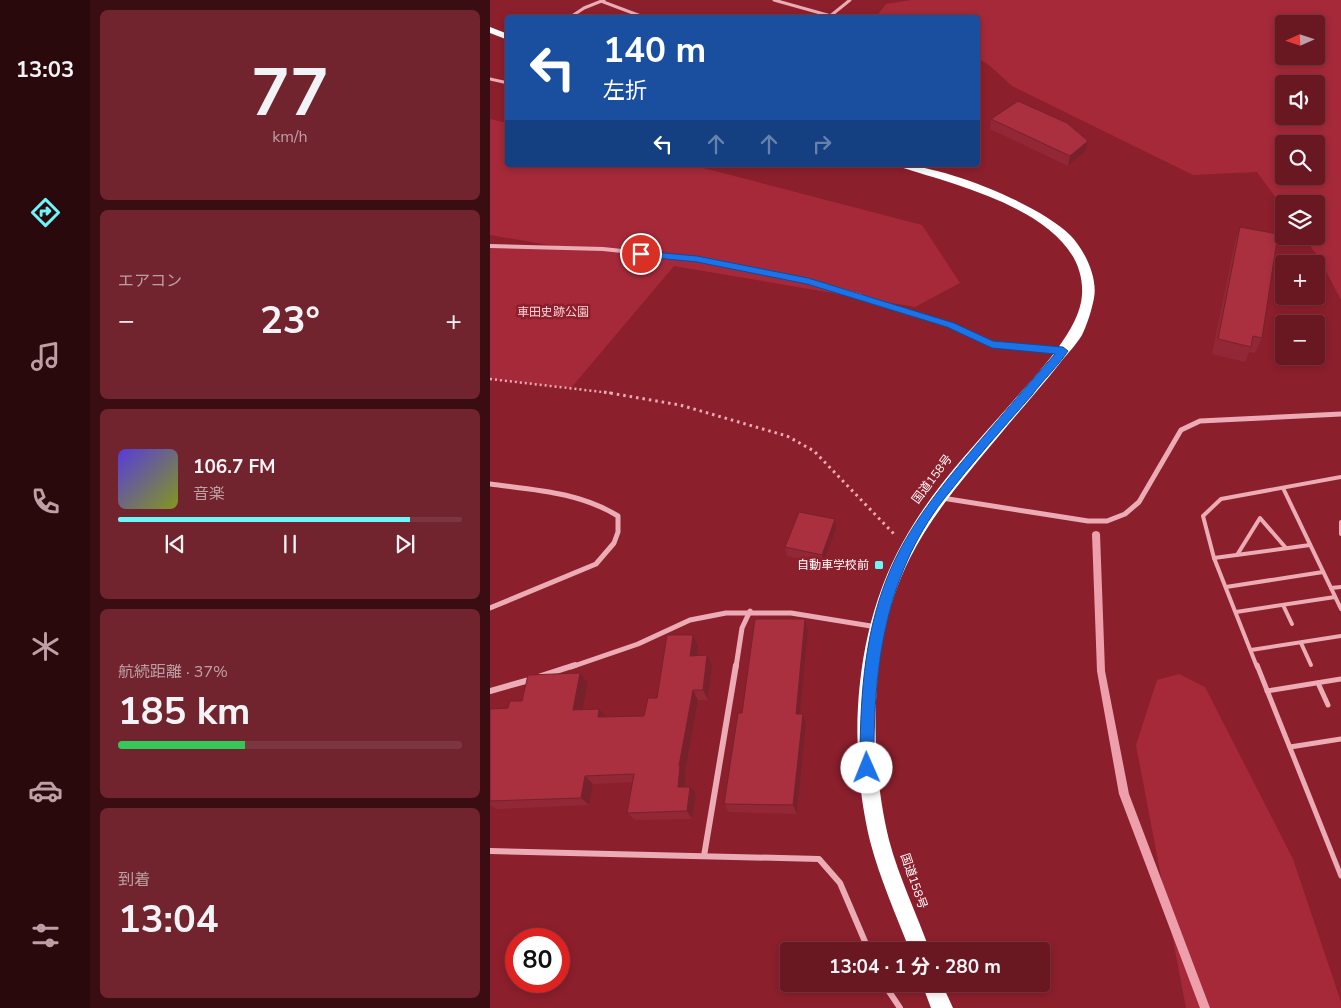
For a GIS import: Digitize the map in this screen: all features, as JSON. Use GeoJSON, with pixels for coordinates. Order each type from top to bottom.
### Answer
{"type":"FeatureCollection","features":[{"type":"Feature","properties":{"kind":"highway"},"geometry":{"type":"LineString","coordinates":[[490,30],[505,36]]}},
{"type":"Feature","properties":{"kind":"highway","name":"国道158号"},"geometry":{"type":"LineString","coordinates":[[910,167],[1000,196],[1033,212],[1056,228],[1076,247],[1087,268],[1090,292],[1085,317],[1076,334],[939,498],[908,548],[893,578],[879,628],[872,664],[867,715],[867,768],[876,825],[894,886],[916,942]]}},
{"type":"Feature","properties":{"kind":"highway"},"geometry":{"type":"LineString","coordinates":[[935,992],[942,1008]]}},
{"type":"Feature","properties":{"kind":"street"},"geometry":{"type":"LineString","coordinates":[[574,15],[603,0],[639,15]]}},
{"type":"Feature","properties":{"kind":"street"},"geometry":{"type":"LineString","coordinates":[[774,0],[823,15]]}},
{"type":"Feature","properties":{"kind":"street"},"geometry":{"type":"LineString","coordinates":[[832,15],[850,0]]}},
{"type":"Feature","properties":{"kind":"street"},"geometry":{"type":"LineString","coordinates":[[490,79],[505,82]]}},
{"type":"Feature","properties":{"kind":"street"},"geometry":{"type":"LineString","coordinates":[[490,246],[603,249],[697,259],[808,281],[950,325],[992,344],[1063,351]]}},
{"type":"Feature","properties":{"kind":"street"},"geometry":{"type":"LineString","coordinates":[[939,498],[1088,521],[1107,520],[1124,514],[1139,502],[1181,430],[1200,421],[1341,414]]}},
{"type":"Feature","properties":{"kind":"street"},"geometry":{"type":"LineString","coordinates":[[490,484],[582,498],[605,507],[618,516],[619,534],[610,552],[596,564],[490,608]]}},
{"type":"Feature","properties":{"kind":"street"},"geometry":{"type":"LineString","coordinates":[[704,856],[742,628],[750,611]]}},
{"type":"Feature","properties":{"kind":"street"},"geometry":{"type":"LineString","coordinates":[[490,691],[616,652],[654,638],[682,621],[704,616],[750,611],[790,612],[879,628]]}},
{"type":"Feature","properties":{"kind":"street"},"geometry":{"type":"LineString","coordinates":[[490,850],[820,859],[840,883],[865,942]]}},
{"type":"Feature","properties":{"kind":"street"},"geometry":{"type":"LineString","coordinates":[[889,992],[900,1008]]}},
{"type":"Feature","properties":{"kind":"lane"},"geometry":{"type":"LineString","coordinates":[[1341,477],[1221,499],[1204,516],[1214,558],[1341,876]]}},
{"type":"Feature","properties":{"kind":"lane"},"geometry":{"type":"LineString","coordinates":[[1283,488],[1341,609]]}},
{"type":"Feature","properties":{"kind":"lane"},"geometry":{"type":"LineString","coordinates":[[1237,555],[1260,518],[1286,548]]}},
{"type":"Feature","properties":{"kind":"lane"},"geometry":{"type":"LineString","coordinates":[[1341,522],[1341,534]]}},
{"type":"Feature","properties":{"kind":"lane"},"geometry":{"type":"LineString","coordinates":[[1214,558],[1310,545]]}},
{"type":"Feature","properties":{"kind":"lane"},"geometry":{"type":"LineString","coordinates":[[1226,587],[1323,572]]}},
{"type":"Feature","properties":{"kind":"lane"},"geometry":{"type":"LineString","coordinates":[[1331,588],[1341,587]]}},
{"type":"Feature","properties":{"kind":"lane"},"geometry":{"type":"LineString","coordinates":[[1236,612],[1335,596]]}},
{"type":"Feature","properties":{"kind":"lane"},"geometry":{"type":"LineString","coordinates":[[1283,605],[1292,624]]}},
{"type":"Feature","properties":{"kind":"lane"},"geometry":{"type":"LineString","coordinates":[[1251,650],[1341,636]]}},
{"type":"Feature","properties":{"kind":"lane"},"geometry":{"type":"LineString","coordinates":[[1301,643],[1311,665]]}},
{"type":"Feature","properties":{"kind":"lane"},"geometry":{"type":"LineString","coordinates":[[1267,691],[1341,679]]}},
{"type":"Feature","properties":{"kind":"lane"},"geometry":{"type":"LineString","coordinates":[[1318,683],[1328,705]]}},
{"type":"Feature","properties":{"kind":"lane"},"geometry":{"type":"LineString","coordinates":[[1290,747],[1341,739]]}},
{"type":"Feature","properties":{"kind":"path"},"geometry":{"type":"LineString","coordinates":[[490,379],[598,391],[680,405],[787,436],[814,451],[908,548]]}},
{"type":"Feature","properties":{"kind":"green space"},"geometry":{"type":"Polygon","coordinates":[[[911,0],[1341,0],[1341,300],[1325,269],[1325,255],[1317,255],[1310,245],[1325,245],[1325,195],[1275,195],[1275,197],[1257,172],[1193,175],[1012,86],[980,59],[980,15],[878,15],[886,4],[911,0]]]}},
{"type":"Feature","properties":{"kind":"green space","name":"車田史跡公園"},"geometry":{"type":"Polygon","coordinates":[[[490,119],[505,123],[505,167],[700,167],[922,225],[960,283],[915,307],[674,266],[571,388],[490,379],[490,246],[566,248],[490,235],[490,119]]]}},
{"type":"Feature","properties":{"kind":"green space"},"geometry":{"type":"Polygon","coordinates":[[[1179,674],[1205,687],[1293,859],[1341,1002],[1341,1008],[1186,1008],[1136,745],[1157,680],[1179,674]]]}},
{"type":"Feature","properties":{"kind":"building"},"geometry":{"type":"Polygon","coordinates":[[[1018,101],[1067,123],[1088,141],[1070,156],[991,119],[1018,101]]]}},
{"type":"Feature","properties":{"kind":"building"},"geometry":{"type":"Polygon","coordinates":[[[1240,227],[1275,233],[1276,245],[1262,338],[1253,336],[1251,347],[1218,339],[1240,227]]]}},
{"type":"Feature","properties":{"kind":"building"},"geometry":{"type":"Polygon","coordinates":[[[799,512],[835,519],[822,555],[785,547],[799,512]]]}},
{"type":"Feature","properties":{"kind":"building"},"geometry":{"type":"Polygon","coordinates":[[[755,619],[805,619],[796,714],[803,714],[793,805],[724,804],[738,713],[742,713],[755,619]]]}},
{"type":"Feature","properties":{"kind":"building"},"geometry":{"type":"Polygon","coordinates":[[[667,635],[693,635],[690,656],[707,655],[703,690],[693,690],[679,766],[678,787],[690,787],[687,811],[627,813],[634,774],[585,776],[581,798],[490,801],[490,709],[508,708],[510,701],[522,701],[528,675],[580,673],[573,710],[599,709],[598,717],[644,716],[648,698],[657,698],[667,635]]]}},
{"type":"Feature","properties":{"kind":"waterway"},"geometry":{"type":"LineString","coordinates":[[1096,534],[1101,671],[1124,794],[1205,1008]]}},
{"type":"Feature","properties":{"kind":"place","name":"自動車学校前"},"geometry":{"type":"Point","coordinates":[879,565]}},
{"type":"Feature","properties":{"kind":"route"},"geometry":{"type":"LineString","coordinates":[[641,254],[697,259],[808,281],[950,325],[992,344],[1063,351],[939,498],[908,548],[893,578],[881,616],[872,664],[867,715],[867,768]]}}]}
